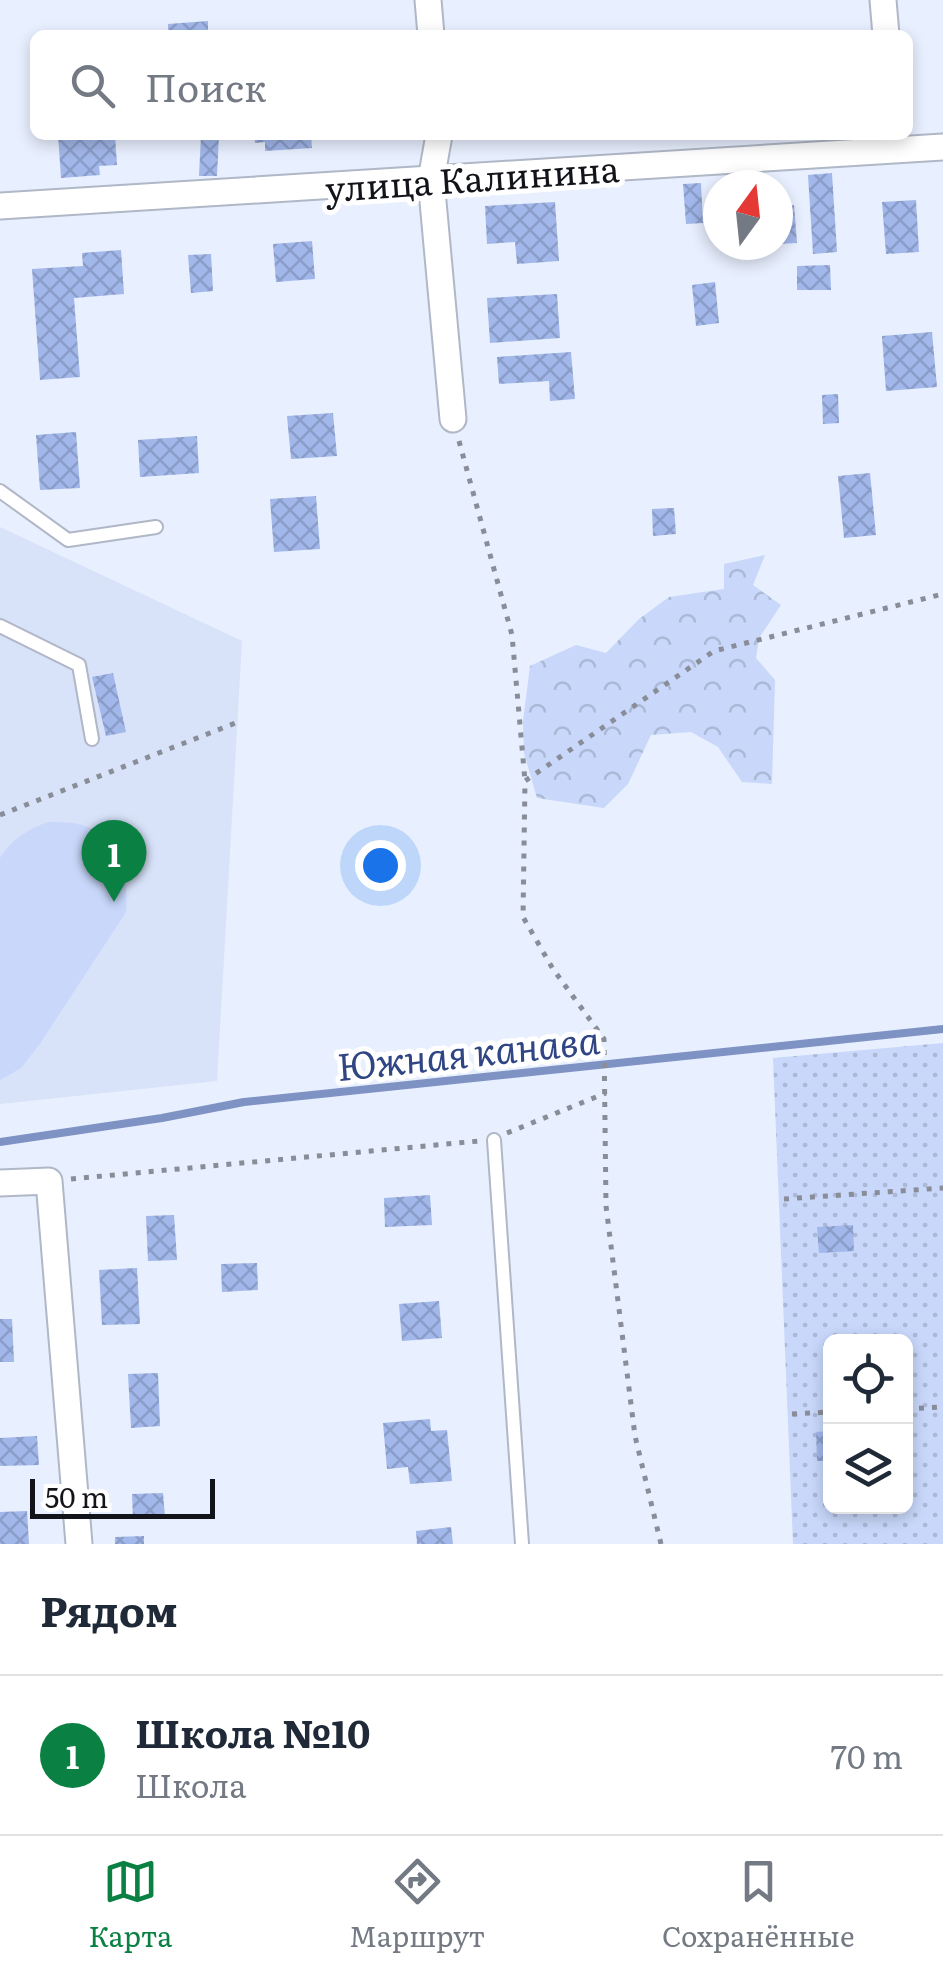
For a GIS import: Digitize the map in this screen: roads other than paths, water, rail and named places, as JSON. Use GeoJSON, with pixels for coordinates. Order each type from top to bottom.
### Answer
{"type":"FeatureCollection","features":[{"type":"Feature","properties":{"kind":"street"},"geometry":{"type":"LineString","coordinates":[[428,0],[431,30]]}},
{"type":"Feature","properties":{"kind":"street"},"geometry":{"type":"LineString","coordinates":[[883,0],[886,30]]}},
{"type":"Feature","properties":{"kind":"street"},"geometry":{"type":"LineString","coordinates":[[437,140],[431,180],[453,420]]}},
{"type":"Feature","properties":{"kind":"street","name":"улица Калинина"},"geometry":{"type":"LineString","coordinates":[[0,206],[431,180],[894,143],[943,147]]}},
{"type":"Feature","properties":{"kind":"street"},"geometry":{"type":"LineString","coordinates":[[0,1184],[50,1181],[80,1544]]}},
{"type":"Feature","properties":{"kind":"lane"},"geometry":{"type":"LineString","coordinates":[[0,492],[68,540],[156,527]]}},
{"type":"Feature","properties":{"kind":"lane"},"geometry":{"type":"LineString","coordinates":[[0,626],[79,665],[92,739]]}},
{"type":"Feature","properties":{"kind":"lane"},"geometry":{"type":"LineString","coordinates":[[494,1140],[522,1544]]}},
{"type":"Feature","properties":{"kind":"waterway","name":"Южная канава"},"geometry":{"type":"LineString","coordinates":[[0,1142],[244,1102],[943,1029]]}},
{"type":"Feature","properties":{"kind":"place","name":"Школа №10"},"geometry":{"type":"Point","coordinates":[114,902]}}]}
